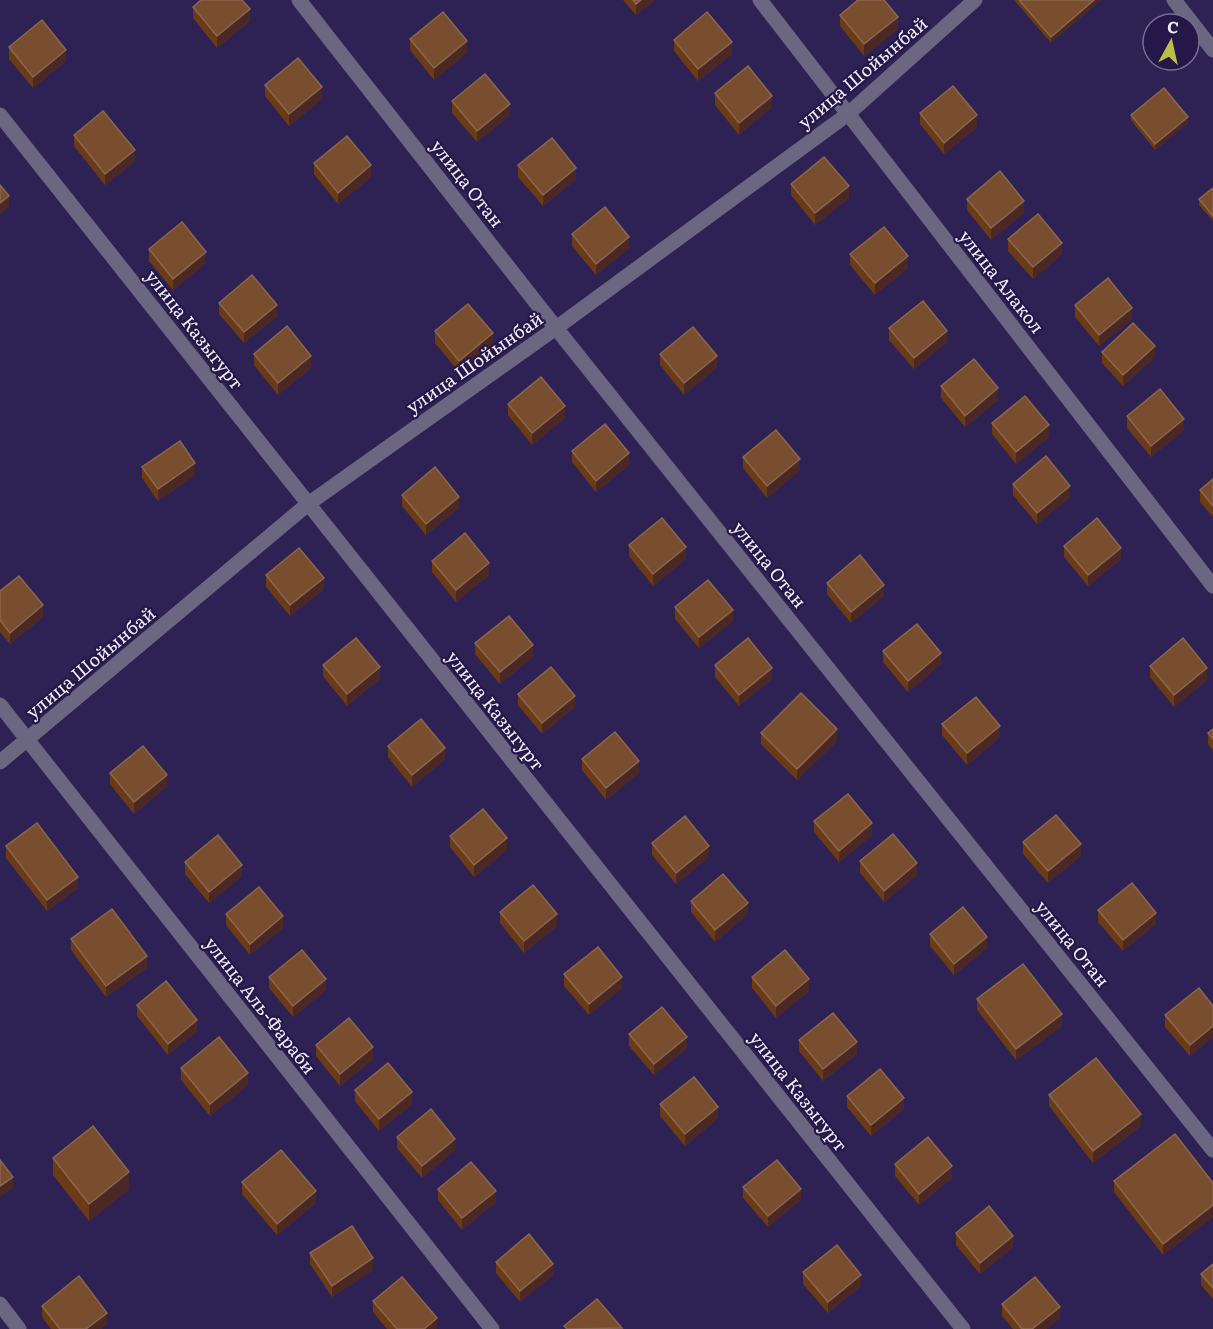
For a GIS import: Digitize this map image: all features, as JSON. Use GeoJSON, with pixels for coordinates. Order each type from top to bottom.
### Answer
{"type":"FeatureCollection","features":[{"type":"Feature","properties":{"kind":"street","name":"улица Отан"},"geometry":{"type":"LineString","coordinates":[[299,0],[556,328],[1213,1150]]}},
{"type":"Feature","properties":{"kind":"street","name":"улица Алакол"},"geometry":{"type":"LineString","coordinates":[[760,0],[1213,586]]}},
{"type":"Feature","properties":{"kind":"street","name":"улица Шойынбай"},"geometry":{"type":"LineString","coordinates":[[0,762],[308,504],[556,328],[848,114],[975,0]]}},
{"type":"Feature","properties":{"kind":"street"},"geometry":{"type":"LineString","coordinates":[[1174,0],[1213,50]]}},
{"type":"Feature","properties":{"kind":"street","name":"улица Казыгурт"},"geometry":{"type":"LineString","coordinates":[[0,115],[963,1329]]}},
{"type":"Feature","properties":{"kind":"street","name":"улица Аль-Фараби"},"geometry":{"type":"LineString","coordinates":[[0,705],[492,1329]]}},
{"type":"Feature","properties":{"kind":"street"},"geometry":{"type":"LineString","coordinates":[[0,1304],[19,1329]]}},
{"type":"Feature","properties":{"kind":"building"},"geometry":{"type":"Polygon","coordinates":[[[201,0],[242,0],[250,9],[217,36],[193,7],[201,0]]]}},
{"type":"Feature","properties":{"kind":"building"},"geometry":{"type":"Polygon","coordinates":[[[858,0],[884,0],[898,17],[864,44],[840,15],[858,0]]]}},
{"type":"Feature","properties":{"kind":"building"},"geometry":{"type":"Polygon","coordinates":[[[1019,0],[1094,0],[1051,37],[1019,0]]]}},
{"type":"Feature","properties":{"kind":"building"},"geometry":{"type":"Polygon","coordinates":[[[443,12],[467,41],[434,68],[410,39],[443,12]]]}},
{"type":"Feature","properties":{"kind":"building"},"geometry":{"type":"Polygon","coordinates":[[[707,12],[732,42],[698,69],[674,40],[707,12]]]}},
{"type":"Feature","properties":{"kind":"building"},"geometry":{"type":"Polygon","coordinates":[[[42,20],[66,50],[33,77],[9,47],[42,20]]]}},
{"type":"Feature","properties":{"kind":"building"},"geometry":{"type":"Polygon","coordinates":[[[298,58],[322,87],[289,114],[265,85],[298,58]]]}},
{"type":"Feature","properties":{"kind":"building"},"geometry":{"type":"Polygon","coordinates":[[[748,66],[772,96],[739,123],[715,93],[748,66]]]}},
{"type":"Feature","properties":{"kind":"building"},"geometry":{"type":"Polygon","coordinates":[[[485,74],[510,104],[477,131],[452,101],[485,74]]]}},
{"type":"Feature","properties":{"kind":"building"},"geometry":{"type":"Polygon","coordinates":[[[953,86],[977,115],[944,143],[920,113],[953,86]]]}},
{"type":"Feature","properties":{"kind":"building"},"geometry":{"type":"Polygon","coordinates":[[[1164,88],[1188,117],[1155,144],[1131,115],[1164,88]]]}},
{"type":"Feature","properties":{"kind":"building"},"geometry":{"type":"Polygon","coordinates":[[[103,111],[135,150],[105,174],[74,135],[103,111]]]}},
{"type":"Feature","properties":{"kind":"building"},"geometry":{"type":"Polygon","coordinates":[[[347,136],[371,165],[338,193],[314,163],[347,136]]]}},
{"type":"Feature","properties":{"kind":"building"},"geometry":{"type":"Polygon","coordinates":[[[552,138],[576,168],[543,195],[518,165],[552,138]]]}},
{"type":"Feature","properties":{"kind":"building"},"geometry":{"type":"Polygon","coordinates":[[[824,157],[849,186],[815,213],[791,184],[824,157]]]}},
{"type":"Feature","properties":{"kind":"building"},"geometry":{"type":"Polygon","coordinates":[[[1000,171],[1024,201],[991,228],[967,199],[1000,171]]]}},
{"type":"Feature","properties":{"kind":"building"},"geometry":{"type":"Polygon","coordinates":[[[0,185],[9,196],[0,203],[0,185]]]}},
{"type":"Feature","properties":{"kind":"building"},"geometry":{"type":"Polygon","coordinates":[[[1213,188],[1213,216],[1199,199],[1213,188]]]}},
{"type":"Feature","properties":{"kind":"building"},"geometry":{"type":"Polygon","coordinates":[[[605,207],[629,237],[596,264],[572,234],[605,207]]]}},
{"type":"Feature","properties":{"kind":"building"},"geometry":{"type":"Polygon","coordinates":[[[1038,214],[1062,243],[1033,267],[1008,239],[1038,214]]]}},
{"type":"Feature","properties":{"kind":"building"},"geometry":{"type":"Polygon","coordinates":[[[182,222],[206,252],[173,279],[149,249],[182,222]]]}},
{"type":"Feature","properties":{"kind":"building"},"geometry":{"type":"Polygon","coordinates":[[[884,227],[908,256],[875,283],[850,254],[884,227]]]}},
{"type":"Feature","properties":{"kind":"building"},"geometry":{"type":"Polygon","coordinates":[[[252,275],[277,305],[244,332],[219,303],[252,275]]]}},
{"type":"Feature","properties":{"kind":"building"},"geometry":{"type":"Polygon","coordinates":[[[1108,278],[1132,308],[1099,335],[1075,305],[1108,278]]]}},
{"type":"Feature","properties":{"kind":"building"},"geometry":{"type":"Polygon","coordinates":[[[923,301],[947,331],[914,358],[889,328],[923,301]]]}},
{"type":"Feature","properties":{"kind":"building"},"geometry":{"type":"Polygon","coordinates":[[[468,304],[493,333],[459,361],[435,331],[468,304]]]}},
{"type":"Feature","properties":{"kind":"building"},"geometry":{"type":"Polygon","coordinates":[[[1133,323],[1155,346],[1123,375],[1102,352],[1133,323]]]}},
{"type":"Feature","properties":{"kind":"building"},"geometry":{"type":"Polygon","coordinates":[[[287,326],[311,356],[278,383],[254,354],[287,326]]]}},
{"type":"Feature","properties":{"kind":"building"},"geometry":{"type":"Polygon","coordinates":[[[693,327],[717,356],[684,383],[660,354],[693,327]]]}},
{"type":"Feature","properties":{"kind":"building"},"geometry":{"type":"Polygon","coordinates":[[[974,359],[998,388],[965,416],[941,386],[974,359]]]}},
{"type":"Feature","properties":{"kind":"building"},"geometry":{"type":"Polygon","coordinates":[[[541,377],[565,406],[532,433],[508,404],[541,377]]]}},
{"type":"Feature","properties":{"kind":"building"},"geometry":{"type":"Polygon","coordinates":[[[1160,389],[1184,419],[1151,446],[1127,416],[1160,389]]]}},
{"type":"Feature","properties":{"kind":"building"},"geometry":{"type":"Polygon","coordinates":[[[1025,396],[1049,425],[1016,452],[992,423],[1025,396]]]}},
{"type":"Feature","properties":{"kind":"building"},"geometry":{"type":"Polygon","coordinates":[[[605,424],[629,453],[596,481],[572,451],[605,424]]]}},
{"type":"Feature","properties":{"kind":"building"},"geometry":{"type":"Polygon","coordinates":[[[776,430],[800,459],[767,486],[743,457],[776,430]]]}},
{"type":"Feature","properties":{"kind":"building"},"geometry":{"type":"Polygon","coordinates":[[[180,441],[195,463],[158,489],[142,467],[180,441]]]}},
{"type":"Feature","properties":{"kind":"building"},"geometry":{"type":"Polygon","coordinates":[[[1046,456],[1070,486],[1037,513],[1013,484],[1046,456]]]}},
{"type":"Feature","properties":{"kind":"building"},"geometry":{"type":"Polygon","coordinates":[[[435,467],[459,497],[426,524],[402,495],[435,467]]]}},
{"type":"Feature","properties":{"kind":"building"},"geometry":{"type":"Polygon","coordinates":[[[1213,479],[1213,506],[1200,490],[1213,479]]]}},
{"type":"Feature","properties":{"kind":"building"},"geometry":{"type":"Polygon","coordinates":[[[662,518],[686,547],[653,574],[629,545],[662,518]]]}},
{"type":"Feature","properties":{"kind":"building"},"geometry":{"type":"Polygon","coordinates":[[[1097,518],[1121,548],[1088,575],[1064,546],[1097,518]]]}},
{"type":"Feature","properties":{"kind":"building"},"geometry":{"type":"Polygon","coordinates":[[[465,533],[489,563],[456,590],[432,561],[465,533]]]}},
{"type":"Feature","properties":{"kind":"building"},"geometry":{"type":"Polygon","coordinates":[[[299,548],[324,578],[290,605],[266,575],[299,548]]]}},
{"type":"Feature","properties":{"kind":"building"},"geometry":{"type":"Polygon","coordinates":[[[860,555],[884,585],[851,612],[827,583],[860,555]]]}},
{"type":"Feature","properties":{"kind":"building"},"geometry":{"type":"Polygon","coordinates":[[[19,576],[43,605],[10,633],[0,620],[0,591],[19,576]]]}},
{"type":"Feature","properties":{"kind":"building"},"geometry":{"type":"Polygon","coordinates":[[[708,580],[733,610],[699,637],[675,607],[708,580]]]}},
{"type":"Feature","properties":{"kind":"building"},"geometry":{"type":"Polygon","coordinates":[[[509,616],[533,645],[500,672],[475,643],[509,616]]]}},
{"type":"Feature","properties":{"kind":"building"},"geometry":{"type":"Polygon","coordinates":[[[917,624],[941,653],[908,681],[883,651],[917,624]]]}},
{"type":"Feature","properties":{"kind":"building"},"geometry":{"type":"Polygon","coordinates":[[[356,638],[380,667],[347,694],[323,665],[356,638]]]}},
{"type":"Feature","properties":{"kind":"building"},"geometry":{"type":"Polygon","coordinates":[[[748,638],[772,668],[739,695],[715,665],[748,638]]]}},
{"type":"Feature","properties":{"kind":"building"},"geometry":{"type":"Polygon","coordinates":[[[1183,638],[1207,668],[1174,695],[1150,666],[1183,638]]]}},
{"type":"Feature","properties":{"kind":"building"},"geometry":{"type":"Polygon","coordinates":[[[551,667],[575,696],[542,723],[518,694],[551,667]]]}},
{"type":"Feature","properties":{"kind":"building"},"geometry":{"type":"Polygon","coordinates":[[[801,693],[837,729],[797,769],[761,733],[801,693]]]}},
{"type":"Feature","properties":{"kind":"building"},"geometry":{"type":"Polygon","coordinates":[[[976,697],[1000,726],[967,753],[942,724],[976,697]]]}},
{"type":"Feature","properties":{"kind":"building"},"geometry":{"type":"Polygon","coordinates":[[[421,719],[445,748],[412,775],[388,746],[421,719]]]}},
{"type":"Feature","properties":{"kind":"building"},"geometry":{"type":"Polygon","coordinates":[[[1213,729],[1213,739],[1208,733],[1213,729]]]}},
{"type":"Feature","properties":{"kind":"building"},"geometry":{"type":"Polygon","coordinates":[[[615,732],[639,761],[606,788],[582,759],[615,732]]]}},
{"type":"Feature","properties":{"kind":"building"},"geometry":{"type":"Polygon","coordinates":[[[143,746],[167,775],[134,802],[110,773],[143,746]]]}},
{"type":"Feature","properties":{"kind":"building"},"geometry":{"type":"Polygon","coordinates":[[[848,794],[872,823],[839,851],[814,821],[848,794]]]}},
{"type":"Feature","properties":{"kind":"building"},"geometry":{"type":"Polygon","coordinates":[[[483,809],[507,838],[474,865],[450,836],[483,809]]]}},
{"type":"Feature","properties":{"kind":"building"},"geometry":{"type":"Polygon","coordinates":[[[1056,815],[1081,844],[1048,871],[1023,842],[1056,815]]]}},
{"type":"Feature","properties":{"kind":"building"},"geometry":{"type":"Polygon","coordinates":[[[685,816],[709,846],[676,873],[652,843],[685,816]]]}},
{"type":"Feature","properties":{"kind":"building"},"geometry":{"type":"Polygon","coordinates":[[[37,823],[78,877],[47,900],[6,846],[37,823]]]}},
{"type":"Feature","properties":{"kind":"building"},"geometry":{"type":"Polygon","coordinates":[[[893,834],[917,863],[884,891],[860,861],[893,834]]]}},
{"type":"Feature","properties":{"kind":"building"},"geometry":{"type":"Polygon","coordinates":[[[218,835],[242,865],[209,892],[185,862],[218,835]]]}},
{"type":"Feature","properties":{"kind":"building"},"geometry":{"type":"Polygon","coordinates":[[[723,874],[748,903],[715,930],[691,901],[723,874]]]}},
{"type":"Feature","properties":{"kind":"building"},"geometry":{"type":"Polygon","coordinates":[[[1132,883],[1156,913],[1123,940],[1098,910],[1132,883]]]}},
{"type":"Feature","properties":{"kind":"building"},"geometry":{"type":"Polygon","coordinates":[[[533,885],[557,914],[524,941],[500,912],[533,885]]]}},
{"type":"Feature","properties":{"kind":"building"},"geometry":{"type":"Polygon","coordinates":[[[259,887],[283,916],[250,944],[226,914],[259,887]]]}},
{"type":"Feature","properties":{"kind":"building"},"geometry":{"type":"Polygon","coordinates":[[[963,907],[987,937],[954,964],[930,934],[963,907]]]}},
{"type":"Feature","properties":{"kind":"building"},"geometry":{"type":"Polygon","coordinates":[[[112,909],[147,956],[106,986],[71,939],[112,909]]]}},
{"type":"Feature","properties":{"kind":"building"},"geometry":{"type":"Polygon","coordinates":[[[598,947],[622,977],[589,1004],[564,974],[598,947]]]}},
{"type":"Feature","properties":{"kind":"building"},"geometry":{"type":"Polygon","coordinates":[[[302,950],[326,979],[293,1006],[269,977],[302,950]]]}},
{"type":"Feature","properties":{"kind":"building"},"geometry":{"type":"Polygon","coordinates":[[[785,950],[809,979],[776,1006],[752,977],[785,950]]]}},
{"type":"Feature","properties":{"kind":"building"},"geometry":{"type":"Polygon","coordinates":[[[1023,964],[1062,1014],[1016,1049],[977,999],[1023,964]]]}},
{"type":"Feature","properties":{"kind":"building"},"geometry":{"type":"Polygon","coordinates":[[[166,981],[197,1020],[168,1044],[137,1005],[166,981]]]}},
{"type":"Feature","properties":{"kind":"building"},"geometry":{"type":"Polygon","coordinates":[[[1199,988],[1213,1006],[1213,1026],[1190,1045],[1165,1015],[1199,988]]]}},
{"type":"Feature","properties":{"kind":"building"},"geometry":{"type":"Polygon","coordinates":[[[662,1007],[687,1037],[654,1064],[629,1034],[662,1007]]]}},
{"type":"Feature","properties":{"kind":"building"},"geometry":{"type":"Polygon","coordinates":[[[833,1013],[857,1042],[823,1069],[799,1040],[833,1013]]]}},
{"type":"Feature","properties":{"kind":"building"},"geometry":{"type":"Polygon","coordinates":[[[349,1018],[373,1047],[340,1074],[316,1045],[349,1018]]]}},
{"type":"Feature","properties":{"kind":"building"},"geometry":{"type":"Polygon","coordinates":[[[219,1037],[248,1073],[210,1104],[181,1068],[219,1037]]]}},
{"type":"Feature","properties":{"kind":"building"},"geometry":{"type":"Polygon","coordinates":[[[1096,1058],[1141,1114],[1093,1151],[1049,1095],[1096,1058]]]}},
{"type":"Feature","properties":{"kind":"building"},"geometry":{"type":"Polygon","coordinates":[[[388,1063],[412,1092],[379,1119],[355,1090],[388,1063]]]}},
{"type":"Feature","properties":{"kind":"building"},"geometry":{"type":"Polygon","coordinates":[[[880,1069],[904,1098],[871,1125],[847,1096],[880,1069]]]}},
{"type":"Feature","properties":{"kind":"building"},"geometry":{"type":"Polygon","coordinates":[[[694,1077],[718,1107],[685,1134],[660,1104],[694,1077]]]}},
{"type":"Feature","properties":{"kind":"building"},"geometry":{"type":"Polygon","coordinates":[[[431,1109],[455,1139],[422,1166],[397,1137],[431,1109]]]}},
{"type":"Feature","properties":{"kind":"building"},"geometry":{"type":"Polygon","coordinates":[[[93,1126],[129,1172],[89,1204],[53,1158],[93,1126]]]}},
{"type":"Feature","properties":{"kind":"building"},"geometry":{"type":"Polygon","coordinates":[[[1175,1134],[1213,1183],[1213,1205],[1163,1244],[1114,1181],[1175,1134]]]}},
{"type":"Feature","properties":{"kind":"building"},"geometry":{"type":"Polygon","coordinates":[[[928,1137],[952,1166],[919,1194],[895,1164],[928,1137]]]}},
{"type":"Feature","properties":{"kind":"building"},"geometry":{"type":"Polygon","coordinates":[[[281,1150],[316,1191],[277,1224],[242,1182],[281,1150]]]}},
{"type":"Feature","properties":{"kind":"building"},"geometry":{"type":"Polygon","coordinates":[[[0,1160],[13,1177],[0,1186],[0,1160]]]}},
{"type":"Feature","properties":{"kind":"building"},"geometry":{"type":"Polygon","coordinates":[[[777,1160],[801,1189],[768,1216],[743,1187],[777,1160]]]}},
{"type":"Feature","properties":{"kind":"building"},"geometry":{"type":"Polygon","coordinates":[[[471,1162],[496,1191],[462,1218],[438,1189],[471,1162]]]}},
{"type":"Feature","properties":{"kind":"building"},"geometry":{"type":"Polygon","coordinates":[[[989,1206],[1013,1236],[980,1263],[956,1233],[989,1206]]]}},
{"type":"Feature","properties":{"kind":"building"},"geometry":{"type":"Polygon","coordinates":[[[352,1226],[373,1258],[332,1286],[310,1253],[352,1226]]]}},
{"type":"Feature","properties":{"kind":"building"},"geometry":{"type":"Polygon","coordinates":[[[529,1234],[553,1264],[520,1291],[496,1262],[529,1234]]]}},
{"type":"Feature","properties":{"kind":"building"},"geometry":{"type":"Polygon","coordinates":[[[837,1245],[861,1275],[828,1302],[803,1272],[837,1245]]]}},
{"type":"Feature","properties":{"kind":"building"},"geometry":{"type":"Polygon","coordinates":[[[1213,1264],[1213,1288],[1201,1274],[1213,1264]]]}},
{"type":"Feature","properties":{"kind":"building"},"geometry":{"type":"Polygon","coordinates":[[[79,1276],[107,1313],[86,1329],[60,1329],[42,1306],[79,1276]]]}},
{"type":"Feature","properties":{"kind":"building"},"geometry":{"type":"Polygon","coordinates":[[[402,1277],[437,1318],[424,1329],[397,1329],[373,1301],[402,1277]]]}},
{"type":"Feature","properties":{"kind":"building"},"geometry":{"type":"Polygon","coordinates":[[[1035,1277],[1060,1307],[1032,1329],[1022,1329],[1002,1304],[1035,1277]]]}},
{"type":"Feature","properties":{"kind":"building"},"geometry":{"type":"Polygon","coordinates":[[[597,1299],[622,1328],[567,1329],[564,1326],[597,1299]]]}}]}
